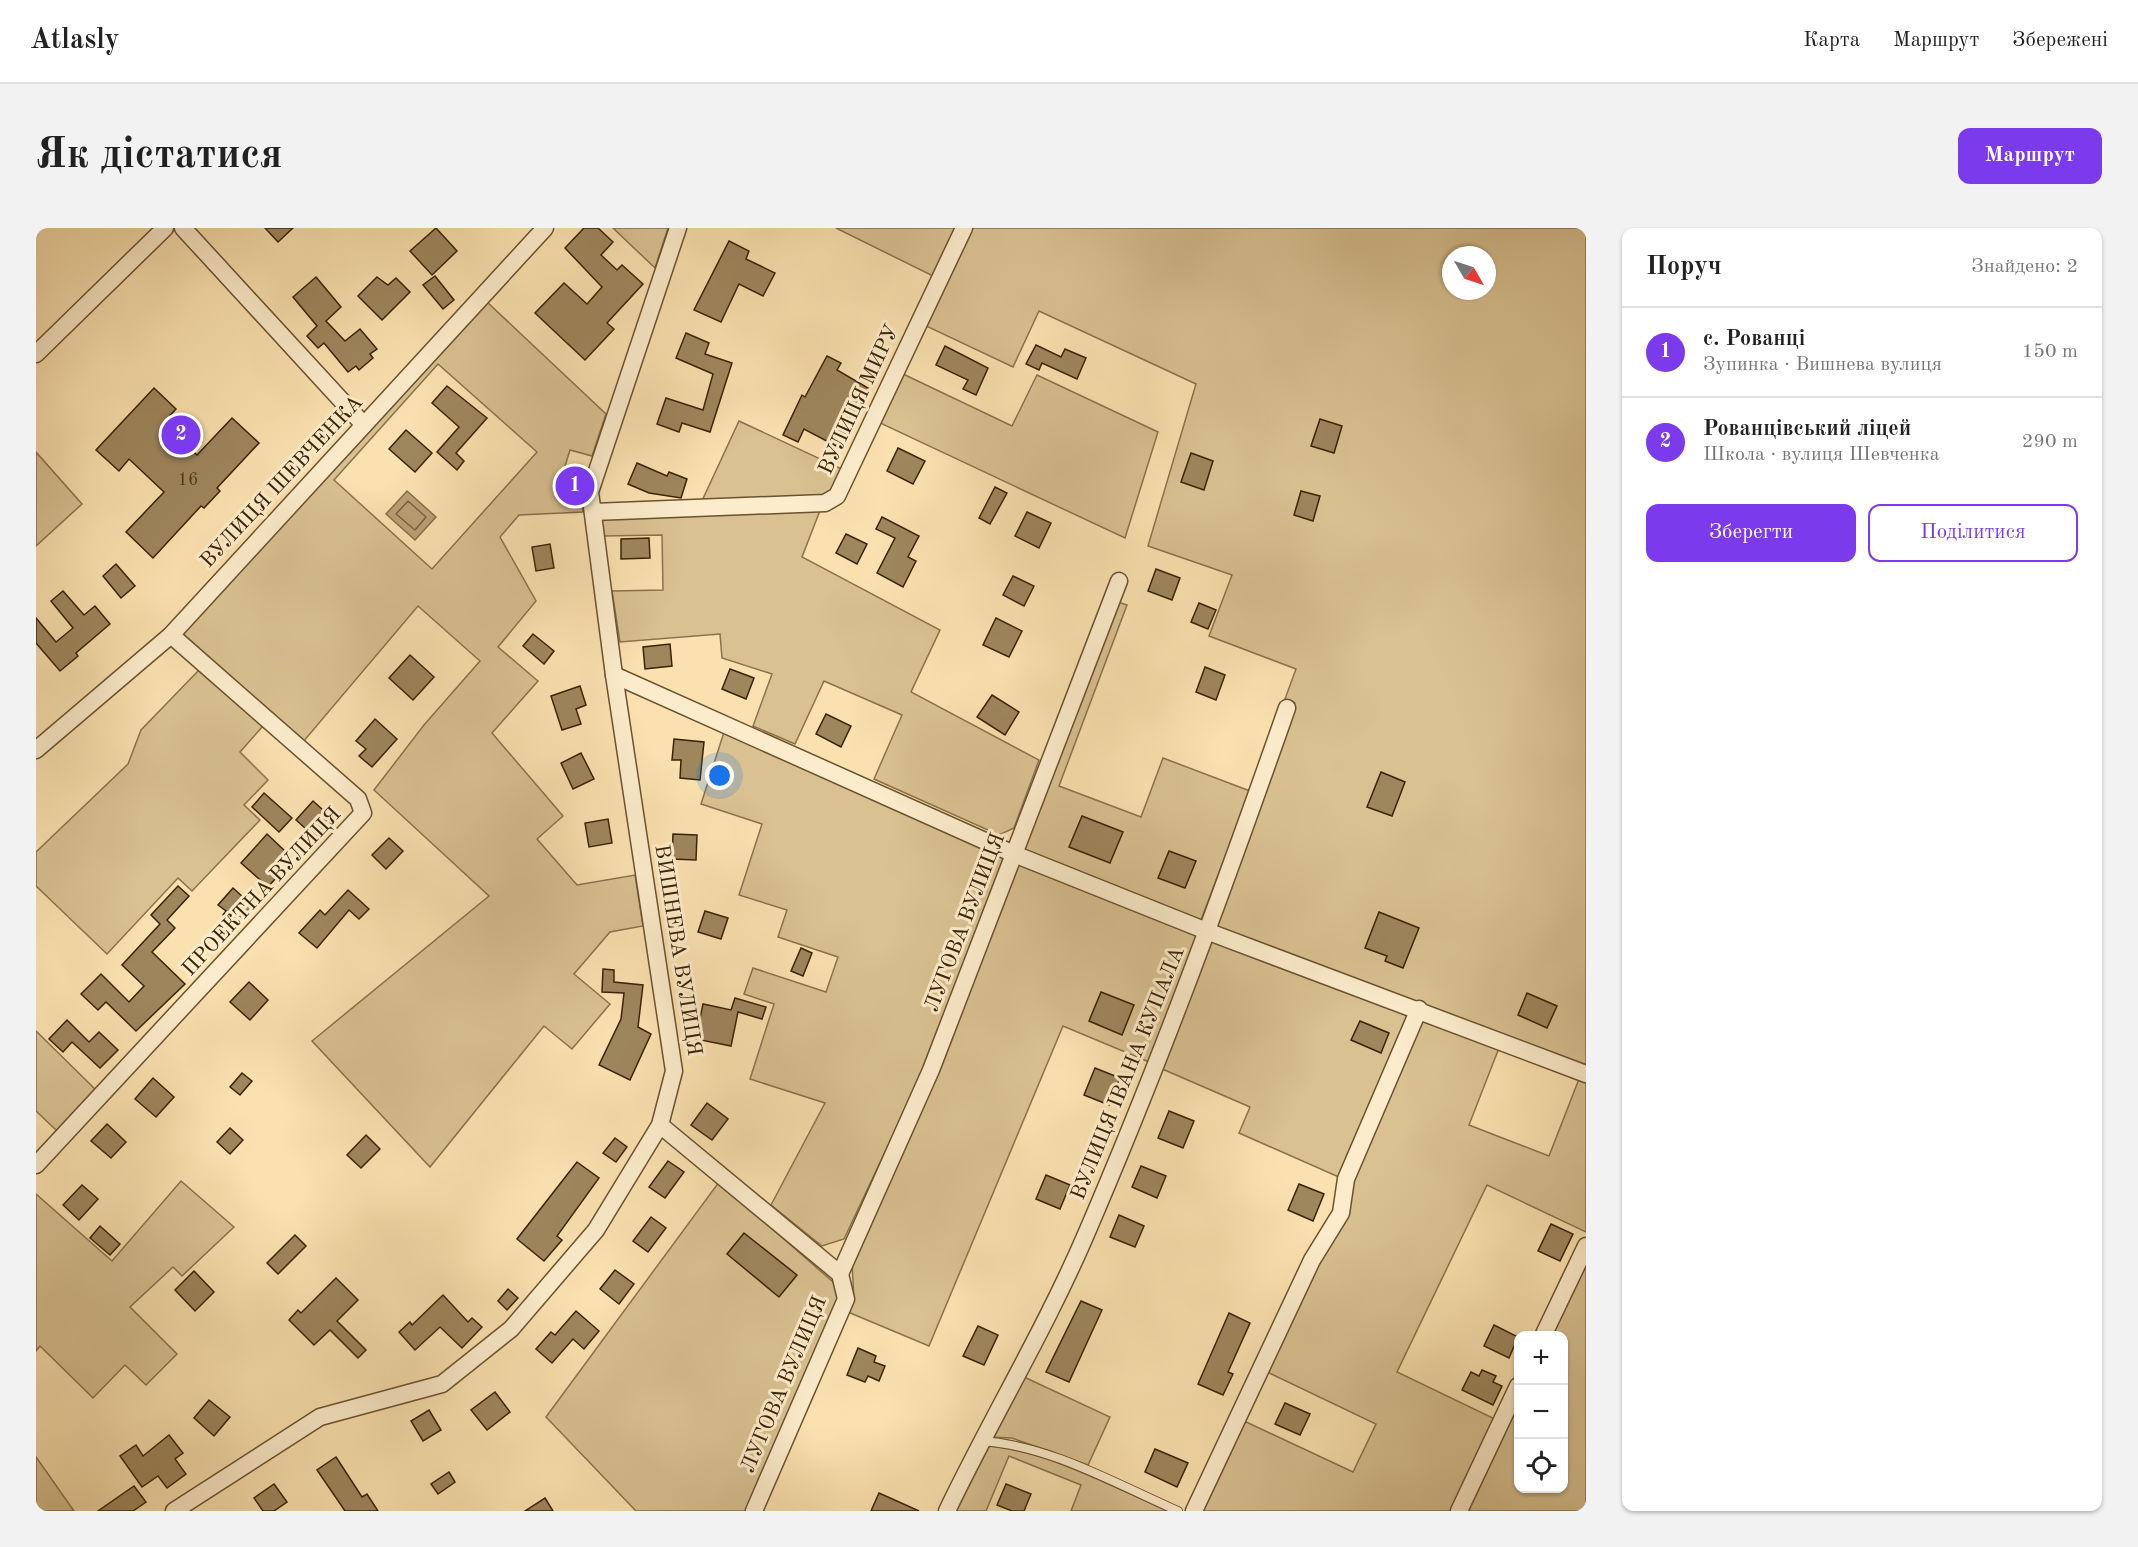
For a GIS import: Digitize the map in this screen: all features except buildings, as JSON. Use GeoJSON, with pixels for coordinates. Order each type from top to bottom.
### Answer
{"type":"FeatureCollection","features":[{"type":"Feature","properties":{"kind":"street"},"geometry":{"type":"LineString","coordinates":[[36,354],[165,228]]}},
{"type":"Feature","properties":{"kind":"street"},"geometry":{"type":"LineString","coordinates":[[183,228],[364,425]]}},
{"type":"Feature","properties":{"kind":"street","name":"ВУЛИЦЯ ШЕВЧЕНКА"},"geometry":{"type":"LineString","coordinates":[[36,750],[171,635],[545,228]]}},
{"type":"Feature","properties":{"kind":"street","name":"ВИШНЕВА ВУЛИЦЯ"},"geometry":{"type":"LineString","coordinates":[[174,1511],[320,1418],[442,1384],[511,1329],[596,1230],[660,1125],[674,1071],[614,675],[590,492],[678,228]]}},
{"type":"Feature","properties":{"kind":"street","name":"ВУЛИЦЯ МИРУ"},"geometry":{"type":"LineString","coordinates":[[592,512],[825,503],[837,495],[964,228]]}},
{"type":"Feature","properties":{"kind":"street","name":"ЛУГОВА ВУЛИЦЯ"},"geometry":{"type":"LineString","coordinates":[[840,1274],[931,1070],[1119,581]]}},
{"type":"Feature","properties":{"kind":"street","name":"ПРОЕКТНА ВУЛИЦЯ"},"geometry":{"type":"LineString","coordinates":[[36,1165],[363,813],[358,799],[171,635]]}},
{"type":"Feature","properties":{"kind":"street"},"geometry":{"type":"LineString","coordinates":[[614,675],[1014,854],[1209,932],[1419,1009],[1586,1074]]}},
{"type":"Feature","properties":{"kind":"street","name":"ВУЛИЦЯ ІВАНА КУПАЛА"},"geometry":{"type":"LineString","coordinates":[[947,1511],[980,1441],[1019,1375],[1087,1234],[1209,932],[1287,708]]}},
{"type":"Feature","properties":{"kind":"street"},"geometry":{"type":"LineString","coordinates":[[1194,1511],[1312,1260],[1341,1213],[1346,1179],[1419,1009]]}},
{"type":"Feature","properties":{"kind":"street","name":"ЛУГОВА ВУЛИЦЯ"},"geometry":{"type":"LineString","coordinates":[[660,1125],[840,1274],[846,1299],[754,1511]]}},
{"type":"Feature","properties":{"kind":"street"},"geometry":{"type":"LineString","coordinates":[[1545,1331],[1586,1246]]}},
{"type":"Feature","properties":{"kind":"street"},"geometry":{"type":"LineString","coordinates":[[1459,1511],[1514,1394]]}},
{"type":"Feature","properties":{"kind":"lane"},"geometry":{"type":"LineString","coordinates":[[980,1441],[1011,1443],[1087,1471],[1179,1511]]}},
{"type":"Feature","properties":{"kind":"shaded area"},"geometry":{"type":"Polygon","coordinates":[[[613,228],[668,228],[655,268],[613,228]]]}},
{"type":"Feature","properties":{"kind":"shaded area"},"geometry":{"type":"Polygon","coordinates":[[[836,228],[959,228],[935,277],[836,228]]]}},
{"type":"Feature","properties":{"kind":"shaded area"},"geometry":{"type":"Polygon","coordinates":[[[970,228],[1586,228],[1586,1066],[1215,927],[1295,703],[1285,699],[1296,669],[1209,636],[1232,575],[1148,546],[1196,384],[1039,311],[1013,367],[924,325],[970,228]]]}},
{"type":"Feature","properties":{"kind":"shaded area"},"geometry":{"type":"Polygon","coordinates":[[[486,301],[606,414],[592,456],[570,450],[556,495],[582,504],[583,512],[519,515],[500,537],[536,601],[498,647],[538,681],[492,733],[563,816],[537,839],[577,885],[635,875],[643,926],[610,932],[574,974],[610,1004],[572,1049],[544,1026],[430,1167],[312,1041],[489,896],[374,790],[424,725],[480,661],[418,606],[303,742],[182,633],[486,301]],[[438,364],[334,480],[432,569],[537,452],[438,364]]]}},
{"type":"Feature","properties":{"kind":"shaded area"},"geometry":{"type":"Polygon","coordinates":[[[901,373],[1012,426],[1037,375],[1158,432],[1125,538],[878,422],[901,373]]]}},
{"type":"Feature","properties":{"kind":"shaded area"},"geometry":{"type":"Polygon","coordinates":[[[739,421],[844,470],[833,492],[823,498],[701,503],[739,421]]]}},
{"type":"Feature","properties":{"kind":"shaded area"},"geometry":{"type":"Polygon","coordinates":[[[36,452],[82,504],[36,546],[36,452]]]}},
{"type":"Feature","properties":{"kind":"shaded area"},"geometry":{"type":"Polygon","coordinates":[[[821,508],[802,557],[940,630],[911,692],[1039,760],[1014,828],[999,835],[874,779],[902,715],[824,681],[795,744],[753,726],[772,674],[722,658],[720,634],[620,642],[612,591],[663,590],[662,535],[604,536],[601,517],[821,508]]]}},
{"type":"Feature","properties":{"kind":"shaded area"},"geometry":{"type":"Polygon","coordinates":[[[1118,602],[1127,605],[1059,786],[1141,817],[1163,758],[1250,791],[1201,920],[1023,853],[1118,602]]]}},
{"type":"Feature","properties":{"kind":"shaded area"},"geometry":{"type":"Polygon","coordinates":[[[199,670],[263,726],[240,752],[268,780],[244,805],[260,820],[192,891],[178,878],[107,954],[36,886],[36,852],[128,764],[141,730],[199,670]]]}},
{"type":"Feature","properties":{"kind":"shaded area"},"geometry":{"type":"Polygon","coordinates":[[[725,729],[1004,857],[925,1067],[844,1239],[822,1246],[771,1205],[825,1103],[750,1079],[774,1004],[744,994],[753,968],[826,992],[838,957],[778,937],[787,910],[739,895],[762,824],[701,804],[725,729]]]}},
{"type":"Feature","properties":{"kind":"shaded area"},"geometry":{"type":"Polygon","coordinates":[[[1017,863],[1200,936],[1149,1062],[1063,1026],[929,1346],[848,1312],[854,1300],[852,1262],[1017,863]]]}},
{"type":"Feature","properties":{"kind":"shaded area"},"geometry":{"type":"Polygon","coordinates":[[[1211,941],[1411,1014],[1341,1178],[1239,1133],[1250,1107],[1160,1068],[1211,941]]]}},
{"type":"Feature","properties":{"kind":"shaded area"},"geometry":{"type":"Polygon","coordinates":[[[1420,1017],[1499,1048],[1469,1125],[1549,1156],[1579,1079],[1586,1082],[1586,1232],[1487,1185],[1397,1372],[1497,1420],[1454,1511],[1199,1511],[1242,1420],[1353,1472],[1376,1424],[1265,1371],[1420,1017]]]}},
{"type":"Feature","properties":{"kind":"shaded area"},"geometry":{"type":"Polygon","coordinates":[[[36,1031],[96,1090],[57,1131],[36,1111],[36,1031]]]}},
{"type":"Feature","properties":{"kind":"shaded area"},"geometry":{"type":"Polygon","coordinates":[[[181,1181],[234,1227],[182,1276],[173,1267],[130,1307],[177,1354],[146,1385],[125,1365],[93,1398],[40,1346],[36,1351],[36,1194],[112,1261],[181,1181]]]}},
{"type":"Feature","properties":{"kind":"shaded area"},"geometry":{"type":"Polygon","coordinates":[[[719,1182],[833,1282],[840,1299],[747,1511],[636,1511],[546,1417],[719,1182]]]}},
{"type":"Feature","properties":{"kind":"shaded area"},"geometry":{"type":"Polygon","coordinates":[[[1586,1255],[1586,1511],[1464,1511],[1514,1405],[1514,1493],[1568,1493],[1568,1331],[1550,1331],[1586,1255]]]}},
{"type":"Feature","properties":{"kind":"shaded area"},"geometry":{"type":"Polygon","coordinates":[[[1024,1377],[1110,1417],[1088,1465],[1012,1438],[989,1437],[1024,1377]]]}},
{"type":"Feature","properties":{"kind":"shaded area"},"geometry":{"type":"Polygon","coordinates":[[[984,1446],[1031,1454],[1054,1462],[1168,1511],[1071,1511],[1081,1485],[1009,1456],[986,1511],[953,1511],[984,1446]]]}},
{"type":"Feature","properties":{"kind":"shaded area"},"geometry":{"type":"Polygon","coordinates":[[[36,1457],[74,1511],[36,1511],[36,1457]]]}},
{"type":"Feature","properties":{"kind":"water"},"geometry":{"type":"Polygon","coordinates":[[[407,491],[436,517],[415,540],[386,514],[407,491]]]}},
{"type":"Feature","properties":{"kind":"place","name":"Рованцівський ліцей"},"geometry":{"type":"Point","coordinates":[181,435]}},
{"type":"Feature","properties":{"kind":"place","name":"с. Рованці"},"geometry":{"type":"Point","coordinates":[575,486]}}]}
